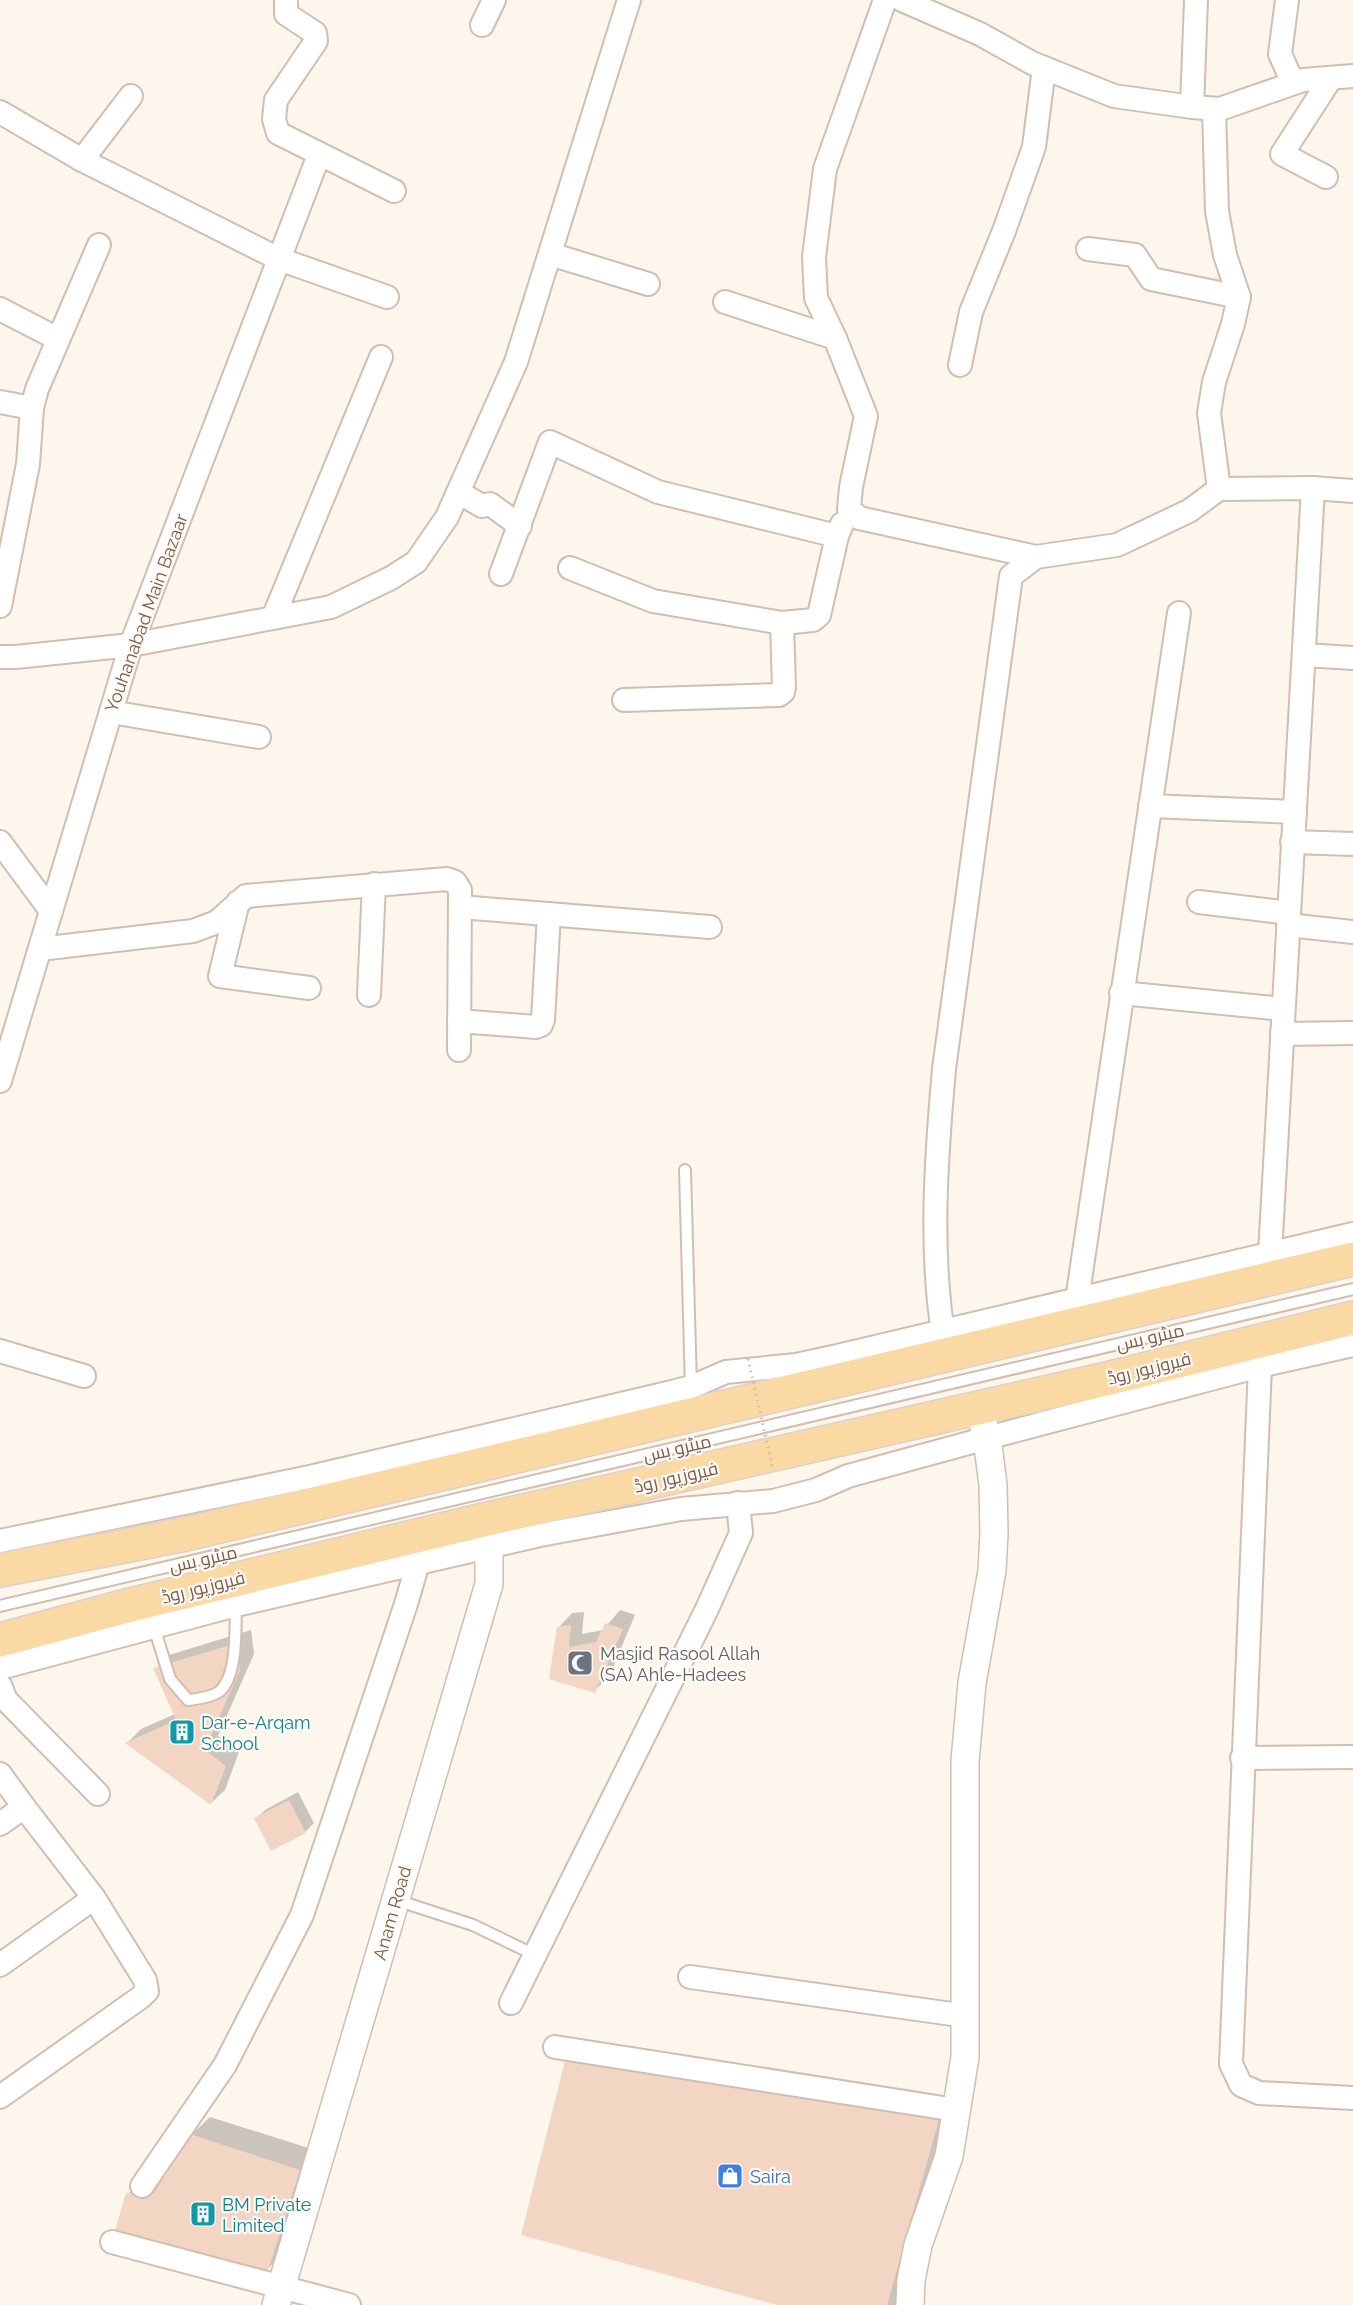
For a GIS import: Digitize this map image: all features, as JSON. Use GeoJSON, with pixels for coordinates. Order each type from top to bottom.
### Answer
{"type":"FeatureCollection","features":[{"type":"Feature","properties":{"kind":"main road"},"geometry":{"type":"LineString","coordinates":[[0,1570],[186,1534],[944,1343],[1272,1266],[1353,1259]]}},
{"type":"Feature","properties":{"kind":"main road","name":"فیروزپور روڈ"},"geometry":{"type":"LineString","coordinates":[[0,1640],[140,1621],[306,1575],[486,1534],[979,1407],[1106,1379],[1258,1353],[1353,1318]]}},
{"type":"Feature","properties":{"kind":"street"},"geometry":{"type":"LineString","coordinates":[[482,25],[494,0]]}},
{"type":"Feature","properties":{"kind":"street"},"geometry":{"type":"LineString","coordinates":[[0,657],[131,645],[331,607],[391,578],[416,562],[447,517],[516,362],[629,0]]}},
{"type":"Feature","properties":{"kind":"street"},"geometry":{"type":"LineString","coordinates":[[570,568],[653,601],[782,622],[813,620],[819,615],[837,536],[849,508],[851,487],[866,416],[835,338],[816,298],[814,257],[825,169],[885,0]]}},
{"type":"Feature","properties":{"kind":"street"},"geometry":{"type":"LineString","coordinates":[[902,0],[980,34],[1044,68],[1114,96],[1220,109],[1304,80],[1342,77]]}},
{"type":"Feature","properties":{"kind":"street"},"geometry":{"type":"LineString","coordinates":[[1196,0],[1203,108],[1217,211],[1225,255],[1239,297],[1233,324],[1214,382],[1209,413],[1219,489]]}},
{"type":"Feature","properties":{"kind":"street"},"geometry":{"type":"LineString","coordinates":[[1287,0],[1280,54],[1293,83]]}},
{"type":"Feature","properties":{"kind":"street"},"geometry":{"type":"LineString","coordinates":[[284,1],[286,14],[315,33],[316,41],[276,100],[274,119],[278,133],[394,191]]}},
{"type":"Feature","properties":{"kind":"street"},"geometry":{"type":"LineString","coordinates":[[960,364],[971,312],[1004,231],[1034,147],[1044,68]]}},
{"type":"Feature","properties":{"kind":"street"},"geometry":{"type":"LineString","coordinates":[[1326,177],[1282,154],[1342,77]]}},
{"type":"Feature","properties":{"kind":"street"},"geometry":{"type":"LineString","coordinates":[[82,160],[131,96]]}},
{"type":"Feature","properties":{"kind":"street"},"geometry":{"type":"LineString","coordinates":[[0,112],[82,160],[279,259],[387,297]]}},
{"type":"Feature","properties":{"kind":"street","name":"Youhanabad Main Bazaar"},"geometry":{"type":"LineString","coordinates":[[0,1081],[7,1034],[40,949],[131,645],[319,155]]}},
{"type":"Feature","properties":{"kind":"street"},"geometry":{"type":"LineString","coordinates":[[0,606],[28,464],[32,408],[37,389],[99,245]]}},
{"type":"Feature","properties":{"kind":"street"},"geometry":{"type":"LineString","coordinates":[[1088,249],[1135,255],[1151,279],[1239,297]]}},
{"type":"Feature","properties":{"kind":"street"},"geometry":{"type":"LineString","coordinates":[[550,254],[648,284]]}},
{"type":"Feature","properties":{"kind":"street"},"geometry":{"type":"LineString","coordinates":[[725,302],[835,338]]}},
{"type":"Feature","properties":{"kind":"street"},"geometry":{"type":"LineString","coordinates":[[0,309],[58,339]]}},
{"type":"Feature","properties":{"kind":"street"},"geometry":{"type":"LineString","coordinates":[[273,618],[381,357]]}},
{"type":"Feature","properties":{"kind":"street"},"geometry":{"type":"LineString","coordinates":[[0,402],[32,408]]}},
{"type":"Feature","properties":{"kind":"street"},"geometry":{"type":"LineString","coordinates":[[501,574],[550,442],[658,492],[837,536]]}},
{"type":"Feature","properties":{"kind":"street"},"geometry":{"type":"LineString","coordinates":[[849,508],[859,518],[1036,557],[1117,545],[1189,511],[1219,489],[1313,488],[1353,491]]}},
{"type":"Feature","properties":{"kind":"street"},"geometry":{"type":"LineString","coordinates":[[1272,1266],[1283,1009],[1313,488]]}},
{"type":"Feature","properties":{"kind":"street"},"geometry":{"type":"LineString","coordinates":[[458,492],[482,506],[490,504],[520,526]]}},
{"type":"Feature","properties":{"kind":"street"},"geometry":{"type":"LineString","coordinates":[[944,1343],[936,1234],[944,1069],[1011,576],[1036,557]]}},
{"type":"Feature","properties":{"kind":"street"},"geometry":{"type":"LineString","coordinates":[[1077,1300],[1179,613]]}},
{"type":"Feature","properties":{"kind":"street"},"geometry":{"type":"LineString","coordinates":[[624,700],[778,695],[783,692],[784,687],[782,622]]}},
{"type":"Feature","properties":{"kind":"street"},"geometry":{"type":"LineString","coordinates":[[1304,656],[1353,658]]}},
{"type":"Feature","properties":{"kind":"street"},"geometry":{"type":"LineString","coordinates":[[111,712],[259,737]]}},
{"type":"Feature","properties":{"kind":"street"},"geometry":{"type":"LineString","coordinates":[[1150,806],[1294,812]]}},
{"type":"Feature","properties":{"kind":"street"},"geometry":{"type":"LineString","coordinates":[[0,842],[51,911]]}},
{"type":"Feature","properties":{"kind":"street"},"geometry":{"type":"LineString","coordinates":[[1292,842],[1353,844]]}},
{"type":"Feature","properties":{"kind":"street"},"geometry":{"type":"LineString","coordinates":[[40,949],[193,931],[217,922],[246,896],[447,879],[455,882],[460,890],[459,1050]]}},
{"type":"Feature","properties":{"kind":"street"},"geometry":{"type":"LineString","coordinates":[[369,995],[374,884]]}},
{"type":"Feature","properties":{"kind":"street"},"geometry":{"type":"LineString","coordinates":[[238,902],[220,976],[309,988]]}},
{"type":"Feature","properties":{"kind":"street"},"geometry":{"type":"LineString","coordinates":[[1199,902],[1353,932]]}},
{"type":"Feature","properties":{"kind":"street"},"geometry":{"type":"LineString","coordinates":[[460,907],[710,927]]}},
{"type":"Feature","properties":{"kind":"street"},"geometry":{"type":"LineString","coordinates":[[459,1021],[536,1027],[541,1025],[549,914]]}},
{"type":"Feature","properties":{"kind":"street"},"geometry":{"type":"LineString","coordinates":[[1121,993],[1283,1009]]}},
{"type":"Feature","properties":{"kind":"street"},"geometry":{"type":"LineString","coordinates":[[1282,1034],[1353,1033]]}},
{"type":"Feature","properties":{"kind":"street"},"geometry":{"type":"LineString","coordinates":[[0,1541],[310,1477],[691,1387],[726,1372],[796,1365],[944,1343],[1077,1300],[1272,1266],[1353,1234]]}},
{"type":"Feature","properties":{"kind":"street"},"geometry":{"type":"LineString","coordinates":[[0,1668],[140,1621],[236,1605],[306,1575],[418,1563],[486,1534],[540,1535],[670,1511],[773,1501],[816,1490],[848,1476],[987,1438],[1258,1353],[1353,1345]]}},
{"type":"Feature","properties":{"kind":"street"},"geometry":{"type":"LineString","coordinates":[[0,1352],[84,1376]]}},
{"type":"Feature","properties":{"kind":"street"},"geometry":{"type":"LineString","coordinates":[[1258,1353],[1231,2064],[1241,2085],[1259,2092],[1353,2098]]}},
{"type":"Feature","properties":{"kind":"street"},"geometry":{"type":"LineString","coordinates":[[910,2305],[910,2280],[918,2245],[949,2156],[965,2057],[965,1761],[972,1683],[992,1571],[994,1533],[993,1485],[987,1438],[979,1407]]}},
{"type":"Feature","properties":{"kind":"street"},"geometry":{"type":"LineString","coordinates":[[511,2003],[706,1611],[741,1533],[738,1503]]}},
{"type":"Feature","properties":{"kind":"street","name":"Anam Road"},"geometry":{"type":"LineString","coordinates":[[279,2296],[489,1584],[486,1534]]}},
{"type":"Feature","properties":{"kind":"street"},"geometry":{"type":"LineString","coordinates":[[142,2186],[225,2065],[302,1915],[418,1563]]}},
{"type":"Feature","properties":{"kind":"street"},"geometry":{"type":"LineString","coordinates":[[0,1685],[6,1700],[98,1794]]}},
{"type":"Feature","properties":{"kind":"street"},"geometry":{"type":"LineString","coordinates":[[1242,1758],[1353,1757]]}},
{"type":"Feature","properties":{"kind":"street"},"geometry":{"type":"LineString","coordinates":[[0,1774],[94,1898],[145,1980],[147,1991],[0,2097]]}},
{"type":"Feature","properties":{"kind":"street"},"geometry":{"type":"LineString","coordinates":[[0,1824],[24,1807]]}},
{"type":"Feature","properties":{"kind":"street"},"geometry":{"type":"LineString","coordinates":[[0,1965],[94,1898]]}},
{"type":"Feature","properties":{"kind":"street"},"geometry":{"type":"LineString","coordinates":[[690,1977],[966,2016]]}},
{"type":"Feature","properties":{"kind":"street"},"geometry":{"type":"LineString","coordinates":[[555,2047],[956,2110]]}},
{"type":"Feature","properties":{"kind":"street"},"geometry":{"type":"LineString","coordinates":[[112,2242],[279,2296],[349,2305]]}},
{"type":"Feature","properties":{"kind":"lane"},"geometry":{"type":"LineString","coordinates":[[685,1170],[691,1387]]}},
{"type":"Feature","properties":{"kind":"lane","name":"میٹرو بس"},"geometry":{"type":"LineString","coordinates":[[0,1606],[1353,1289]]}},
{"type":"Feature","properties":{"kind":"lane"},"geometry":{"type":"LineString","coordinates":[[140,1621],[170,1679],[188,1700],[196,1699],[219,1693],[228,1680],[234,1660],[236,1605]]}},
{"type":"Feature","properties":{"kind":"lane"},"geometry":{"type":"LineString","coordinates":[[396,1900],[473,1925],[535,1955]]}},
{"type":"Feature","properties":{"kind":"path"},"geometry":{"type":"LineString","coordinates":[[748,1359],[772,1470]]}},
{"type":"Feature","properties":{"kind":"building","name":"Masjid Rasool Allah (SA) Ahle-Hadees"},"geometry":{"type":"Polygon","coordinates":[[[605,1623],[623,1629],[595,1693],[549,1679],[557,1627],[571,1625],[569,1647],[596,1642],[605,1623]]]}},
{"type":"Feature","properties":{"kind":"building","name":"Dar-e-Arqam School"},"geometry":{"type":"Polygon","coordinates":[[[237,1643],[240,1670],[205,1750],[226,1766],[211,1805],[125,1743],[176,1720],[153,1668],[237,1643]]]}},
{"type":"Feature","properties":{"kind":"building"},"geometry":{"type":"Polygon","coordinates":[[[289,1800],[306,1833],[271,1851],[254,1818],[289,1800]]]}},
{"type":"Feature","properties":{"kind":"building","name":"Saira"},"geometry":{"type":"Polygon","coordinates":[[[565,2061],[940,2116],[887,2305],[777,2305],[521,2235],[565,2061]]]}},
{"type":"Feature","properties":{"kind":"building","name":"BM Private Limited"},"geometry":{"type":"Polygon","coordinates":[[[190,2134],[300,2170],[268,2271],[114,2234],[126,2193],[153,2194],[190,2134]]]}},
{"type":"Feature","properties":{"kind":"place","name":"Masjid Rasool Allah (SA) Ahle-Hadees"},"geometry":{"type":"Point","coordinates":[580,1663]}},
{"type":"Feature","properties":{"kind":"place","name":"Dar-e-Arqam School"},"geometry":{"type":"Point","coordinates":[182,1732]}},
{"type":"Feature","properties":{"kind":"place","name":"Saira"},"geometry":{"type":"Point","coordinates":[730,2176]}},
{"type":"Feature","properties":{"kind":"place","name":"BM Private Limited"},"geometry":{"type":"Point","coordinates":[203,2214]}}]}
